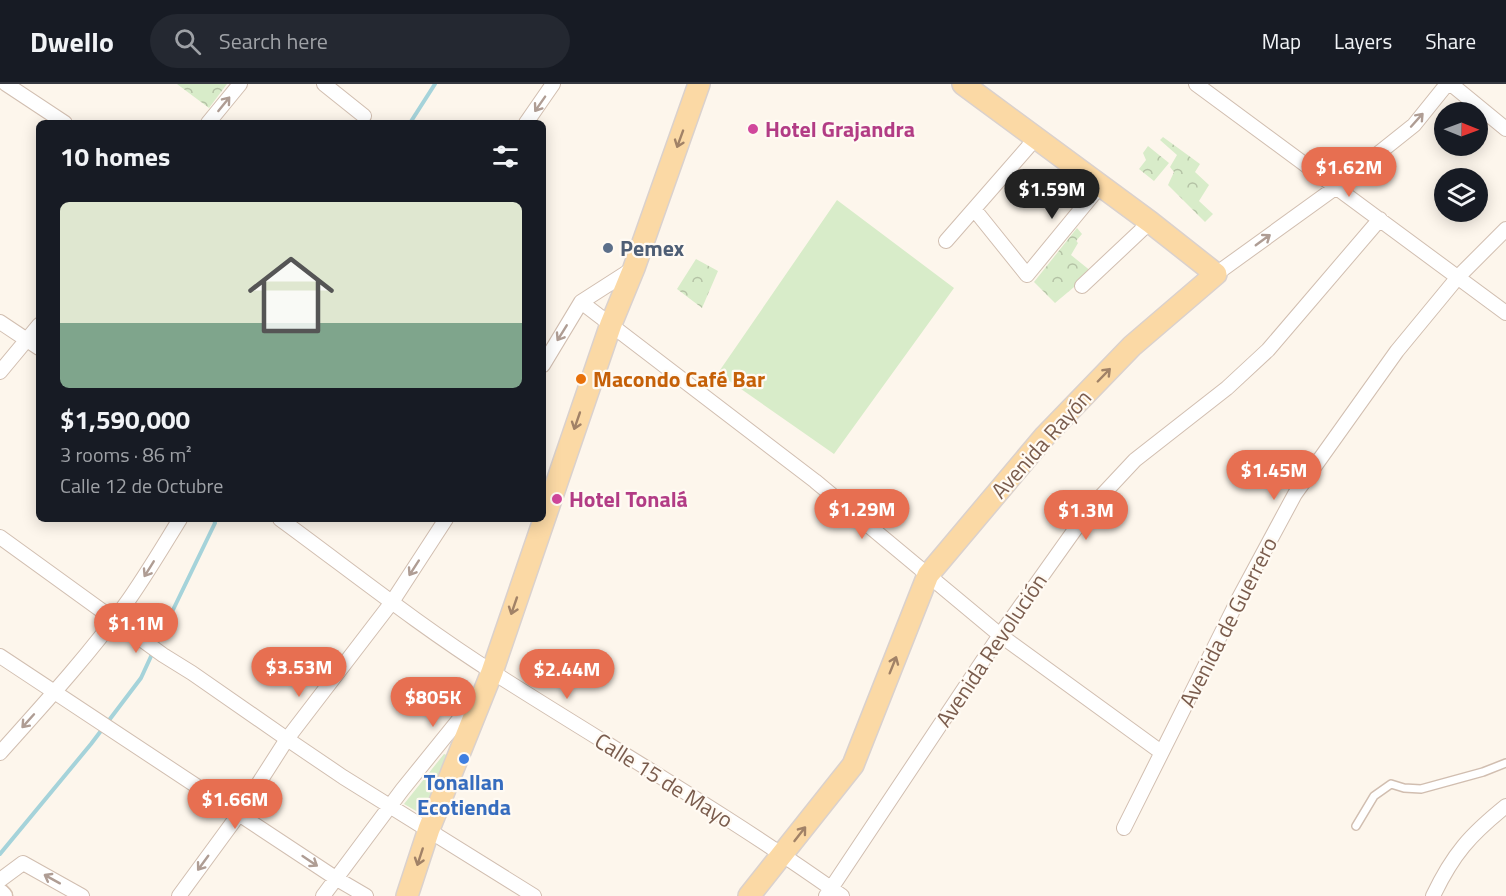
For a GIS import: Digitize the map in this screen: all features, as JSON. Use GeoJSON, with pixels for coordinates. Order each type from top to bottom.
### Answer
{"type":"FeatureCollection","features":[{"type":"Feature","properties":{"kind":"main road"},"geometry":{"type":"LineString","coordinates":[[546,513],[611,324],[634,268],[699,84]]}},
{"type":"Feature","properties":{"kind":"main road"},"geometry":{"type":"LineString","coordinates":[[963,84],[1101,185],[1216,274]]}},
{"type":"Feature","properties":{"kind":"main road","name":"Avenida Rayón"},"geometry":{"type":"LineString","coordinates":[[749,896],[784,855],[853,765],[928,575],[1045,436],[1132,346],[1216,274]]}},
{"type":"Feature","properties":{"kind":"main road"},"geometry":{"type":"LineString","coordinates":[[407,896],[429,829],[489,678],[543,522]]}},
{"type":"Feature","properties":{"kind":"street"},"geometry":{"type":"LineString","coordinates":[[6,84],[60,120]]}},
{"type":"Feature","properties":{"kind":"street"},"geometry":{"type":"LineString","coordinates":[[210,120],[240,84]]}},
{"type":"Feature","properties":{"kind":"street"},"geometry":{"type":"LineString","coordinates":[[324,84],[364,116]]}},
{"type":"Feature","properties":{"kind":"street"},"geometry":{"type":"LineString","coordinates":[[528,120],[553,84]]}},
{"type":"Feature","properties":{"kind":"street"},"geometry":{"type":"LineString","coordinates":[[1196,84],[1506,313]]}},
{"type":"Feature","properties":{"kind":"street"},"geometry":{"type":"LineString","coordinates":[[1449,84],[1506,129]]}},
{"type":"Feature","properties":{"kind":"street","name":"Avenida Rayón"},"geometry":{"type":"LineString","coordinates":[[1216,274],[1335,188],[1414,125],[1449,84]]}},
{"type":"Feature","properties":{"kind":"street"},"geometry":{"type":"LineString","coordinates":[[946,241],[1036,138]]}},
{"type":"Feature","properties":{"kind":"street"},"geometry":{"type":"LineString","coordinates":[[974,208],[1027,275],[1101,185]]}},
{"type":"Feature","properties":{"kind":"street","name":"Avenida Revolución"},"geometry":{"type":"LineString","coordinates":[[833,893],[1000,635],[1091,507],[1135,460],[1227,388],[1268,350],[1380,219]]}},
{"type":"Feature","properties":{"kind":"street"},"geometry":{"type":"LineString","coordinates":[[1082,286],[1150,222]]}},
{"type":"Feature","properties":{"kind":"street","name":"Avenida de Guerrero"},"geometry":{"type":"LineString","coordinates":[[1124,828],[1239,598],[1295,494],[1397,351],[1458,277],[1506,229]]}},
{"type":"Feature","properties":{"kind":"street"},"geometry":{"type":"LineString","coordinates":[[546,360],[581,302],[634,268]]}},
{"type":"Feature","properties":{"kind":"street"},"geometry":{"type":"LineString","coordinates":[[581,302],[815,482],[1000,635],[1161,752]]}},
{"type":"Feature","properties":{"kind":"street"},"geometry":{"type":"LineString","coordinates":[[0,322],[36,346]]}},
{"type":"Feature","properties":{"kind":"street"},"geometry":{"type":"LineString","coordinates":[[0,372],[36,328]]}},
{"type":"Feature","properties":{"kind":"street"},"geometry":{"type":"LineString","coordinates":[[0,753],[114,619],[141,582],[178,522]]}},
{"type":"Feature","properties":{"kind":"street","name":"Calle 15 de Mayo"},"geometry":{"type":"LineString","coordinates":[[284,522],[489,678],[784,855],[833,893]]}},
{"type":"Feature","properties":{"kind":"street"},"geometry":{"type":"LineString","coordinates":[[179,896],[239,814],[287,739],[392,602],[444,522]]}},
{"type":"Feature","properties":{"kind":"street"},"geometry":{"type":"LineString","coordinates":[[0,537],[163,655],[343,777],[534,896]]}},
{"type":"Feature","properties":{"kind":"street"},"geometry":{"type":"LineString","coordinates":[[0,656],[366,896]]}},
{"type":"Feature","properties":{"kind":"street"},"geometry":{"type":"LineString","coordinates":[[323,896],[489,678]]}},
{"type":"Feature","properties":{"kind":"street"},"geometry":{"type":"LineString","coordinates":[[1433,896],[1448,865],[1462,846],[1479,828],[1506,806]]}},
{"type":"Feature","properties":{"kind":"street"},"geometry":{"type":"LineString","coordinates":[[0,880],[23,863],[82,896]]}},
{"type":"Feature","properties":{"kind":"lane"},"geometry":{"type":"LineString","coordinates":[[1356,826],[1374,796],[1391,784],[1404,788],[1421,789],[1483,772],[1506,763]]}},
{"type":"Feature","properties":{"kind":"green space"},"geometry":{"type":"Polygon","coordinates":[[[177,84],[227,84],[209,108],[177,84]]]}},
{"type":"Feature","properties":{"kind":"green space"},"geometry":{"type":"Polygon","coordinates":[[[1163,137],[1200,164],[1195,172],[1209,185],[1199,201],[1213,214],[1205,222],[1168,185],[1174,172],[1170,167],[1177,155],[1160,140],[1163,137]]]}},
{"type":"Feature","properties":{"kind":"green space"},"geometry":{"type":"Polygon","coordinates":[[[1148,146],[1169,163],[1154,181],[1139,169],[1146,160],[1143,153],[1148,146]]]}},
{"type":"Feature","properties":{"kind":"green space"},"geometry":{"type":"Polygon","coordinates":[[[837,200],[954,288],[834,454],[718,373],[837,200]]]}},
{"type":"Feature","properties":{"kind":"green space"},"geometry":{"type":"Polygon","coordinates":[[[1077,228],[1082,234],[1076,241],[1078,243],[1071,255],[1092,272],[1055,303],[1034,282],[1077,228]]]}},
{"type":"Feature","properties":{"kind":"green space"},"geometry":{"type":"Polygon","coordinates":[[[696,259],[718,271],[702,308],[677,289],[696,259]]]}},
{"type":"Feature","properties":{"kind":"green space"},"geometry":{"type":"Polygon","coordinates":[[[444,754],[450,756],[430,819],[404,804],[444,754]]]}},
{"type":"Feature","properties":{"kind":"waterway"},"geometry":{"type":"LineString","coordinates":[[412,120],[435,84]]}},
{"type":"Feature","properties":{"kind":"waterway"},"geometry":{"type":"LineString","coordinates":[[156,645],[215,522]]}},
{"type":"Feature","properties":{"kind":"waterway"},"geometry":{"type":"LineString","coordinates":[[0,854],[91,744],[141,678],[153,652]]}},
{"type":"Feature","properties":{"kind":"place","name":"Hotel Grajandra"},"geometry":{"type":"Point","coordinates":[753,129]}},
{"type":"Feature","properties":{"kind":"place","name":"Pemex"},"geometry":{"type":"Point","coordinates":[608,248]}},
{"type":"Feature","properties":{"kind":"place","name":"Macondo Café Bar"},"geometry":{"type":"Point","coordinates":[581,379]}},
{"type":"Feature","properties":{"kind":"place","name":"Hotel Tonalá"},"geometry":{"type":"Point","coordinates":[557,499]}},
{"type":"Feature","properties":{"kind":"place","name":"Tonallan Ecotienda"},"geometry":{"type":"Point","coordinates":[464,759]}}]}
